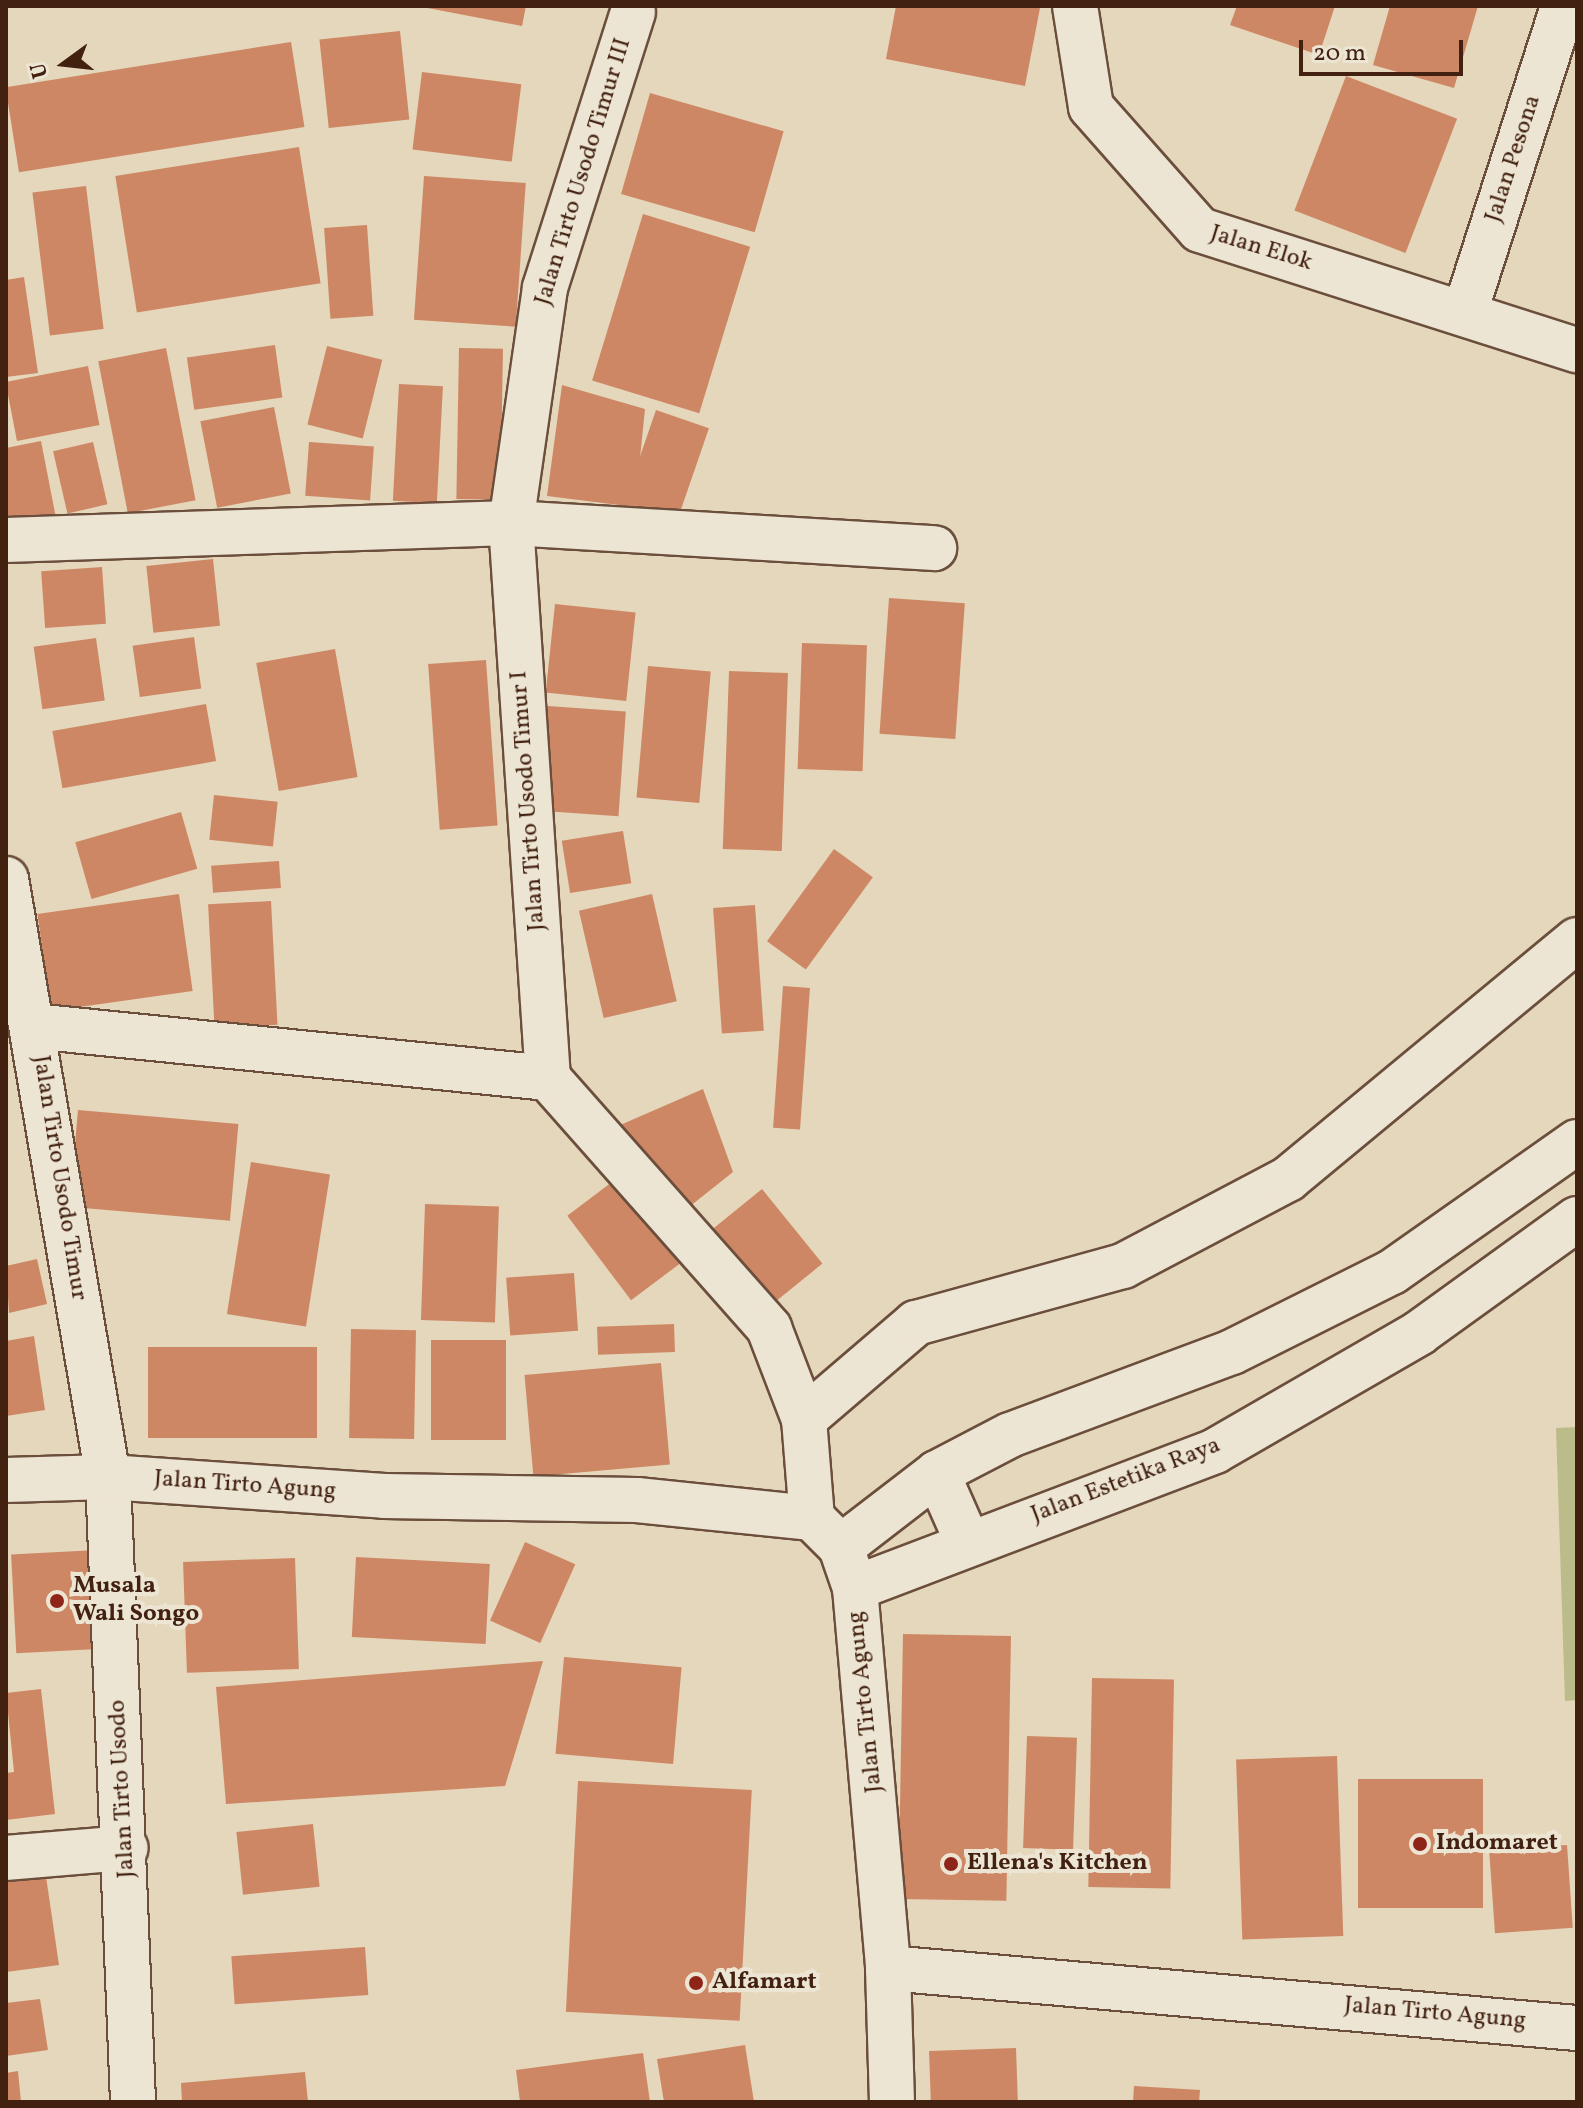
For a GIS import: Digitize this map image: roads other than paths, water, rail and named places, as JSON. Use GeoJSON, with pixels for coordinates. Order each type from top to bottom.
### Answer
{"type":"FeatureCollection","features":[{"type":"Feature","properties":{"kind":"street","name":"Jalan Elok"},"geometry":{"type":"LineString","coordinates":[[1075,6],[1091,107],[1200,230],[1577,350]]}},
{"type":"Feature","properties":{"kind":"street","name":"Jalan Pesona"},"geometry":{"type":"LineString","coordinates":[[1465,312],[1563,6]]}},
{"type":"Feature","properties":{"kind":"street","name":"Jalan Tirto Usodo Timur III"},"geometry":{"type":"LineString","coordinates":[[511,523],[545,288],[633,12]]}},
{"type":"Feature","properties":{"kind":"street"},"geometry":{"type":"LineString","coordinates":[[6,540],[511,523],[934,548]]}},
{"type":"Feature","properties":{"kind":"street","name":"Jalan Tirto Usodo Timur I"},"geometry":{"type":"LineString","coordinates":[[511,523],[548,1078]]}},
{"type":"Feature","properties":{"kind":"street","name":"Jalan Tirto Usodo Timur"},"geometry":{"type":"LineString","coordinates":[[8,898],[33,1026],[108,1477]]}},
{"type":"Feature","properties":{"kind":"street"},"geometry":{"type":"LineString","coordinates":[[804,1419],[916,1323],[1123,1266],[1288,1179],[1577,940]]}},
{"type":"Feature","properties":{"kind":"street"},"geometry":{"type":"LineString","coordinates":[[33,1026],[548,1078],[769,1328],[804,1419],[826,1532],[937,1473],[1332,1302],[1392,1272],[1577,1142]]}},
{"type":"Feature","properties":{"kind":"street","name":"Jalan Estetika Raya"},"geometry":{"type":"LineString","coordinates":[[855,1588],[967,1541],[1215,1451],[1364,1364],[1577,1219]]}},
{"type":"Feature","properties":{"kind":"street"},"geometry":{"type":"LineString","coordinates":[[1332,1302],[1364,1364]]}},
{"type":"Feature","properties":{"kind":"street"},"geometry":{"type":"LineString","coordinates":[[937,1473],[967,1541]]}},
{"type":"Feature","properties":{"kind":"street","name":"Jalan Tirto Agung"},"geometry":{"type":"LineString","coordinates":[[6,1480],[108,1477],[384,1496],[637,1500],[826,1532],[855,1588],[888,1968],[1577,2028]]}},
{"type":"Feature","properties":{"kind":"street","name":"Jalan Tirto Usodo"},"geometry":{"type":"LineString","coordinates":[[108,1477],[126,1848],[133,2102]]}},
{"type":"Feature","properties":{"kind":"street"},"geometry":{"type":"LineString","coordinates":[[6,1858],[126,1848]]}},
{"type":"Feature","properties":{"kind":"street"},"geometry":{"type":"LineString","coordinates":[[888,1968],[892,2102]]}},
{"type":"Feature","properties":{"kind":"place","name":"Musala Wali Songo"},"geometry":{"type":"Point","coordinates":[57,1601]}},
{"type":"Feature","properties":{"kind":"place","name":"Indomaret"},"geometry":{"type":"Point","coordinates":[1420,1844]}},
{"type":"Feature","properties":{"kind":"place","name":"Ellena's Kitchen"},"geometry":{"type":"Point","coordinates":[951,1864]}},
{"type":"Feature","properties":{"kind":"place","name":"Alfamart"},"geometry":{"type":"Point","coordinates":[696,1983]}}]}
